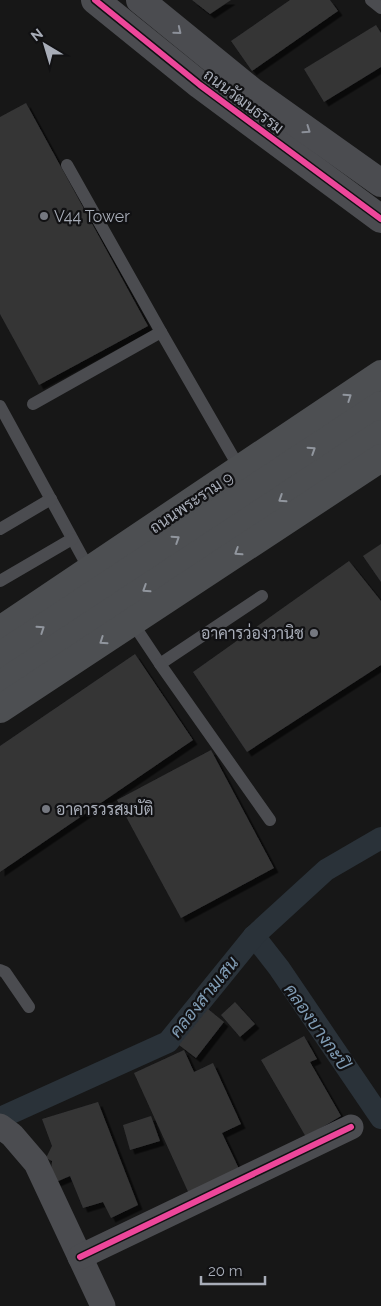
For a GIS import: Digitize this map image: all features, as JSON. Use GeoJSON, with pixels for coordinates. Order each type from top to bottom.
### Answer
{"type":"FeatureCollection","features":[{"type":"Feature","properties":{"kind":"main road","name":"ถนนพระราม 9"},"geometry":{"type":"LineString","coordinates":[[0,630],[381,374]]}},
{"type":"Feature","properties":{"kind":"main road","name":"ถนนพระราม 9"},"geometry":{"type":"LineString","coordinates":[[0,656],[381,405]]}},
{"type":"Feature","properties":{"kind":"main road"},"geometry":{"type":"LineString","coordinates":[[0,685],[381,434]]}},
{"type":"Feature","properties":{"kind":"main road"},"geometry":{"type":"LineString","coordinates":[[0,709],[381,458]]}},
{"type":"Feature","properties":{"kind":"street","name":"ถนนวัฒนธรรม"},"geometry":{"type":"LineString","coordinates":[[95,0],[200,85],[381,219]]}},
{"type":"Feature","properties":{"kind":"street","name":"ถนนวัฒนธรรม"},"geometry":{"type":"LineString","coordinates":[[140,0],[253,92],[381,183]]}},
{"type":"Feature","properties":{"kind":"street"},"geometry":{"type":"LineString","coordinates":[[0,1126],[12,1135],[36,1163],[103,1306]]}},
{"type":"Feature","properties":{"kind":"street"},"geometry":{"type":"LineString","coordinates":[[80,1257],[351,1127]]}},
{"type":"Feature","properties":{"kind":"lane"},"geometry":{"type":"LineString","coordinates":[[371,0],[381,8]]}},
{"type":"Feature","properties":{"kind":"lane"},"geometry":{"type":"LineString","coordinates":[[67,165],[240,469]]}},
{"type":"Feature","properties":{"kind":"lane"},"geometry":{"type":"LineString","coordinates":[[33,404],[161,332]]}},
{"type":"Feature","properties":{"kind":"lane"},"geometry":{"type":"LineString","coordinates":[[0,406],[90,570]]}},
{"type":"Feature","properties":{"kind":"lane"},"geometry":{"type":"LineString","coordinates":[[0,529],[51,499]]}},
{"type":"Feature","properties":{"kind":"lane"},"geometry":{"type":"LineString","coordinates":[[0,581],[72,539]]}},
{"type":"Feature","properties":{"kind":"lane"},"geometry":{"type":"LineString","coordinates":[[160,664],[262,596]]}},
{"type":"Feature","properties":{"kind":"lane"},"geometry":{"type":"LineString","coordinates":[[132,622],[270,820]]}},
{"type":"Feature","properties":{"kind":"lane"},"geometry":{"type":"LineString","coordinates":[[0,970],[5,972],[29,1007]]}},
{"type":"Feature","properties":{"kind":"building"},"geometry":{"type":"Polygon","coordinates":[[[192,0],[231,0],[210,14],[192,0]]]}},
{"type":"Feature","properties":{"kind":"building"},"geometry":{"type":"Polygon","coordinates":[[[290,0],[330,0],[338,11],[252,71],[231,41],[290,0]]]}},
{"type":"Feature","properties":{"kind":"building"},"geometry":{"type":"Polygon","coordinates":[[[376,25],[381,33],[381,67],[324,102],[304,69],[376,25]]]}},
{"type":"Feature","properties":{"kind":"building","name":"V44 Tower"},"geometry":{"type":"Polygon","coordinates":[[[26,103],[148,326],[39,385],[0,314],[0,117],[26,103]]]}},
{"type":"Feature","properties":{"kind":"building"},"geometry":{"type":"Polygon","coordinates":[[[381,544],[381,582],[363,556],[381,544]]]}},
{"type":"Feature","properties":{"kind":"building","name":"อาคารว่องวานิช"},"geometry":{"type":"Polygon","coordinates":[[[349,561],[381,601],[381,665],[247,752],[193,672],[349,561]]]}},
{"type":"Feature","properties":{"kind":"building","name":"อาคารวรสมบัติ"},"geometry":{"type":"Polygon","coordinates":[[[135,654],[193,740],[0,872],[0,746],[135,654]]]}},
{"type":"Feature","properties":{"kind":"building"},"geometry":{"type":"Polygon","coordinates":[[[211,750],[274,868],[181,918],[117,800],[211,750]]]}},
{"type":"Feature","properties":{"kind":"building"},"geometry":{"type":"Polygon","coordinates":[[[235,1002],[255,1024],[240,1037],[221,1015],[235,1002]]]}},
{"type":"Feature","properties":{"kind":"building"},"geometry":{"type":"Polygon","coordinates":[[[208,1009],[224,1022],[196,1058],[179,1045],[208,1009]]]}},
{"type":"Feature","properties":{"kind":"building"},"geometry":{"type":"Polygon","coordinates":[[[304,1036],[317,1059],[310,1062],[341,1116],[306,1137],[261,1060],[304,1036]]]}},
{"type":"Feature","properties":{"kind":"building"},"geometry":{"type":"Polygon","coordinates":[[[184,1050],[194,1072],[213,1063],[241,1124],[222,1133],[241,1173],[190,1196],[134,1073],[184,1050]]]}},
{"type":"Feature","properties":{"kind":"building"},"geometry":{"type":"Polygon","coordinates":[[[98,1102],[138,1205],[111,1218],[103,1202],[83,1208],[70,1176],[56,1182],[51,1171],[52,1161],[46,1158],[52,1146],[42,1119],[98,1102]]]}},
{"type":"Feature","properties":{"kind":"building"},"geometry":{"type":"Polygon","coordinates":[[[151,1116],[160,1141],[130,1150],[123,1125],[151,1116]]]}},
{"type":"Feature","properties":{"kind":"waterway","name":"คลองสามเสน"},"geometry":{"type":"LineString","coordinates":[[0,1118],[168,1042],[254,936],[326,870],[381,838]]}},
{"type":"Feature","properties":{"kind":"waterway","name":"คลองบางกะปิ"},"geometry":{"type":"LineString","coordinates":[[254,936],[279,968],[381,1118]]}},
{"type":"Feature","properties":{"kind":"cycle path"},"geometry":{"type":"LineString","coordinates":[[95,0],[200,85],[381,219]]}},
{"type":"Feature","properties":{"kind":"cycle path"},"geometry":{"type":"LineString","coordinates":[[80,1257],[351,1127]]}},
{"type":"Feature","properties":{"kind":"place","name":"V44 Tower"},"geometry":{"type":"Point","coordinates":[44,216]}},
{"type":"Feature","properties":{"kind":"place","name":"อาคารว่องวานิช"},"geometry":{"type":"Point","coordinates":[314,633]}},
{"type":"Feature","properties":{"kind":"place","name":"อาคารวรสมบัติ"},"geometry":{"type":"Point","coordinates":[46,809]}}]}
